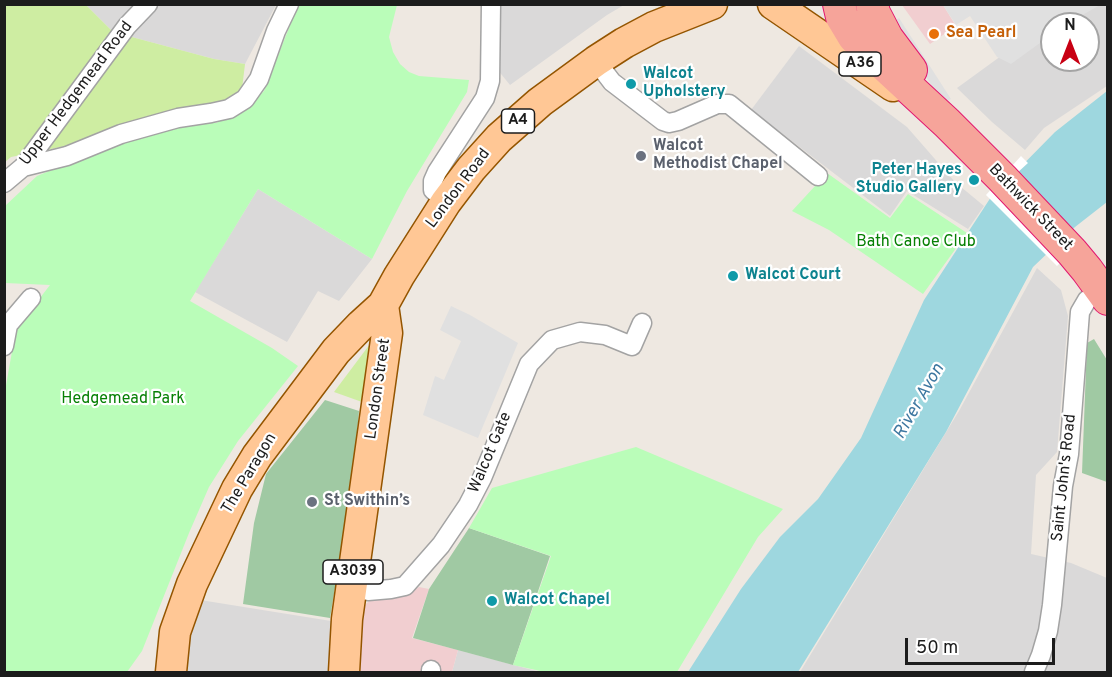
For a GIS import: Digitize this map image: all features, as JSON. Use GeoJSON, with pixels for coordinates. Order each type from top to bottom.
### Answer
{"type":"FeatureCollection","features":[{"type":"Feature","properties":{"kind":"highway","name":"A36"},"geometry":{"type":"LineString","coordinates":[[839,4],[842,17],[854,37],[947,123]]}},
{"type":"Feature","properties":{"kind":"highway","name":"A36"},"geometry":{"type":"LineString","coordinates":[[872,4],[874,13],[887,38],[947,123]]}},
{"type":"Feature","properties":{"kind":"highway","name":"Bathwick Street"},"geometry":{"type":"LineString","coordinates":[[947,123],[1072,252],[1104,293]]}},
{"type":"Feature","properties":{"kind":"main road","name":"London Road"},"geometry":{"type":"LineString","coordinates":[[383,305],[446,202],[499,138],[540,102],[624,43],[654,27],[712,4]]}},
{"type":"Feature","properties":{"kind":"main road","name":"A36"},"geometry":{"type":"LineString","coordinates":[[773,4],[947,123]]}},
{"type":"Feature","properties":{"kind":"main road","name":"London Street"},"geometry":{"type":"LineString","coordinates":[[351,588],[387,333],[383,305]]}},
{"type":"Feature","properties":{"kind":"main road","name":"The Paragon"},"geometry":{"type":"LineString","coordinates":[[165,669],[192,584],[247,472],[336,351],[383,305]]}},
{"type":"Feature","properties":{"kind":"main road","name":"A3039"},"geometry":{"type":"LineString","coordinates":[[344,672],[351,588]]}},
{"type":"Feature","properties":{"kind":"street","name":"Upper Hedgemead Road"},"geometry":{"type":"LineString","coordinates":[[4,183],[23,167],[127,26],[148,4]]}},
{"type":"Feature","properties":{"kind":"street"},"geometry":{"type":"LineString","coordinates":[[23,167],[67,156],[121,134],[178,117],[229,109],[245,99],[259,79],[276,31],[289,4]]}},
{"type":"Feature","properties":{"kind":"street"},"geometry":{"type":"LineString","coordinates":[[446,202],[433,190],[433,181],[485,98],[490,81],[491,4]]}},
{"type":"Feature","properties":{"kind":"street"},"geometry":{"type":"LineString","coordinates":[[596,61],[612,82],[669,123],[717,104],[729,104],[818,176]]}},
{"type":"Feature","properties":{"kind":"street","name":"Saint John's Road"},"geometry":{"type":"LineString","coordinates":[[1034,672],[1048,631],[1052,605],[1080,312],[1087,300],[1104,293]]}},
{"type":"Feature","properties":{"kind":"street"},"geometry":{"type":"LineString","coordinates":[[4,346],[8,325],[31,298]]}},
{"type":"Feature","properties":{"kind":"street","name":"Walcot Gate"},"geometry":{"type":"LineString","coordinates":[[351,588],[368,591],[405,586],[441,545],[468,505],[482,478],[529,364],[552,340],[580,332],[605,335],[639,350],[642,323]]}},
{"type":"Feature","properties":{"kind":"shaded area"},"geometry":{"type":"Polygon","coordinates":[[[86,5],[276,5],[245,64],[214,59],[113,32],[86,5]]]}},
{"type":"Feature","properties":{"kind":"shaded area"},"geometry":{"type":"Polygon","coordinates":[[[500,5],[624,5],[510,85],[497,69],[500,5]]]}},
{"type":"Feature","properties":{"kind":"shaded area"},"geometry":{"type":"Polygon","coordinates":[[[902,5],[943,5],[956,26],[930,44],[902,5]]]}},
{"type":"Feature","properties":{"kind":"shaded area"},"geometry":{"type":"Polygon","coordinates":[[[943,5],[1100,5],[1088,12],[1040,12],[1040,43],[1011,64],[997,57],[970,16],[956,25],[943,5]]]}},
{"type":"Feature","properties":{"kind":"shaded area"},"geometry":{"type":"Polygon","coordinates":[[[966,5],[1107,5],[1107,86],[1044,128],[1025,150],[957,88],[1001,56],[966,5]]]}},
{"type":"Feature","properties":{"kind":"shaded area"},"geometry":{"type":"Polygon","coordinates":[[[899,18],[951,99],[943,103],[891,23],[899,18]]]}},
{"type":"Feature","properties":{"kind":"shaded area"},"geometry":{"type":"Polygon","coordinates":[[[799,46],[907,127],[955,182],[984,206],[968,229],[907,191],[890,216],[751,110],[799,46]]]}},
{"type":"Feature","properties":{"kind":"shaded area"},"geometry":{"type":"Polygon","coordinates":[[[258,189],[372,259],[339,301],[318,291],[287,342],[195,292],[258,189]]]}},
{"type":"Feature","properties":{"kind":"shaded area"},"geometry":{"type":"Polygon","coordinates":[[[1037,268],[1061,290],[1068,316],[1057,452],[1036,475],[1031,554],[1071,563],[1107,578],[1107,672],[800,672],[959,411],[1037,268]]]}},
{"type":"Feature","properties":{"kind":"shaded area"},"geometry":{"type":"Polygon","coordinates":[[[451,306],[518,343],[478,438],[423,415],[435,376],[444,380],[461,341],[440,330],[451,306]]]}},
{"type":"Feature","properties":{"kind":"shaded area"},"geometry":{"type":"Polygon","coordinates":[[[419,587],[429,589],[412,638],[458,650],[452,672],[358,672],[363,607],[371,599],[404,596],[419,587]]]}},
{"type":"Feature","properties":{"kind":"shaded area"},"geometry":{"type":"Polygon","coordinates":[[[194,599],[331,621],[330,672],[188,672],[188,640],[194,599]]]}},
{"type":"Feature","properties":{"kind":"shaded area"},"geometry":{"type":"Polygon","coordinates":[[[458,650],[540,672],[452,672],[458,650]]]}},
{"type":"Feature","properties":{"kind":"green space"},"geometry":{"type":"Polygon","coordinates":[[[5,5],[86,5],[113,32],[214,59],[245,64],[242,89],[234,99],[210,105],[181,108],[115,130],[90,141],[11,157],[5,162],[5,5]]]}},
{"type":"Feature","properties":{"kind":"green space","name":"Hedgemead Park"},"geometry":{"type":"Polygon","coordinates":[[[298,5],[397,5],[389,37],[393,52],[400,64],[409,72],[419,76],[469,80],[467,92],[407,191],[372,259],[258,189],[190,301],[272,348],[298,366],[238,441],[209,487],[142,651],[127,672],[5,672],[5,391],[16,329],[50,285],[5,283],[5,206],[37,176],[98,151],[178,123],[216,123],[241,112],[264,91],[298,5]]]}},
{"type":"Feature","properties":{"kind":"green space","name":"Bath Canoe Club"},"geometry":{"type":"Polygon","coordinates":[[[827,173],[890,218],[908,194],[967,233],[923,294],[829,230],[792,211],[827,173]]]}},
{"type":"Feature","properties":{"kind":"green space"},"geometry":{"type":"Polygon","coordinates":[[[1094,339],[1107,360],[1107,482],[1082,473],[1087,343],[1094,339]]]}},
{"type":"Feature","properties":{"kind":"green space"},"geometry":{"type":"Polygon","coordinates":[[[370,344],[372,345],[362,402],[334,392],[370,344]]]}},
{"type":"Feature","properties":{"kind":"green space"},"geometry":{"type":"Polygon","coordinates":[[[325,400],[359,411],[353,479],[330,618],[243,604],[254,523],[266,474],[325,400]]]}},
{"type":"Feature","properties":{"kind":"green space"},"geometry":{"type":"Polygon","coordinates":[[[636,447],[783,509],[758,537],[677,672],[545,672],[513,665],[551,556],[469,528],[492,488],[636,447]]]}},
{"type":"Feature","properties":{"kind":"green space"},"geometry":{"type":"Polygon","coordinates":[[[469,528],[550,556],[513,665],[413,638],[429,589],[469,528]]]}},
{"type":"Feature","properties":{"kind":"water","name":"River Avon"},"geometry":{"type":"Polygon","coordinates":[[[1107,91],[1107,202],[1075,227],[1033,267],[946,432],[798,672],[688,672],[741,589],[780,537],[818,499],[861,438],[924,300],[991,197],[1055,132],[1107,91]]]}},
{"type":"Feature","properties":{"kind":"pier"},"geometry":{"type":"Polygon","coordinates":[[[1021,156],[1028,163],[1016,174],[1081,242],[1057,266],[986,195],[1021,156]]]}},
{"type":"Feature","properties":{"kind":"place","name":"Sea Pearl"},"geometry":{"type":"Point","coordinates":[934,34]}},
{"type":"Feature","properties":{"kind":"place","name":"Walcot Upholstery"},"geometry":{"type":"Point","coordinates":[631,84]}},
{"type":"Feature","properties":{"kind":"place","name":"Walcot Methodist Chapel"},"geometry":{"type":"Point","coordinates":[641,156]}},
{"type":"Feature","properties":{"kind":"place","name":"Peter Hayes Studio Gallery"},"geometry":{"type":"Point","coordinates":[974,180]}},
{"type":"Feature","properties":{"kind":"place","name":"Walcot Court"},"geometry":{"type":"Point","coordinates":[733,276]}},
{"type":"Feature","properties":{"kind":"place","name":"St Swithin’s"},"geometry":{"type":"Point","coordinates":[312,502]}},
{"type":"Feature","properties":{"kind":"place","name":"Walcot Chapel"},"geometry":{"type":"Point","coordinates":[492,601]}}]}
